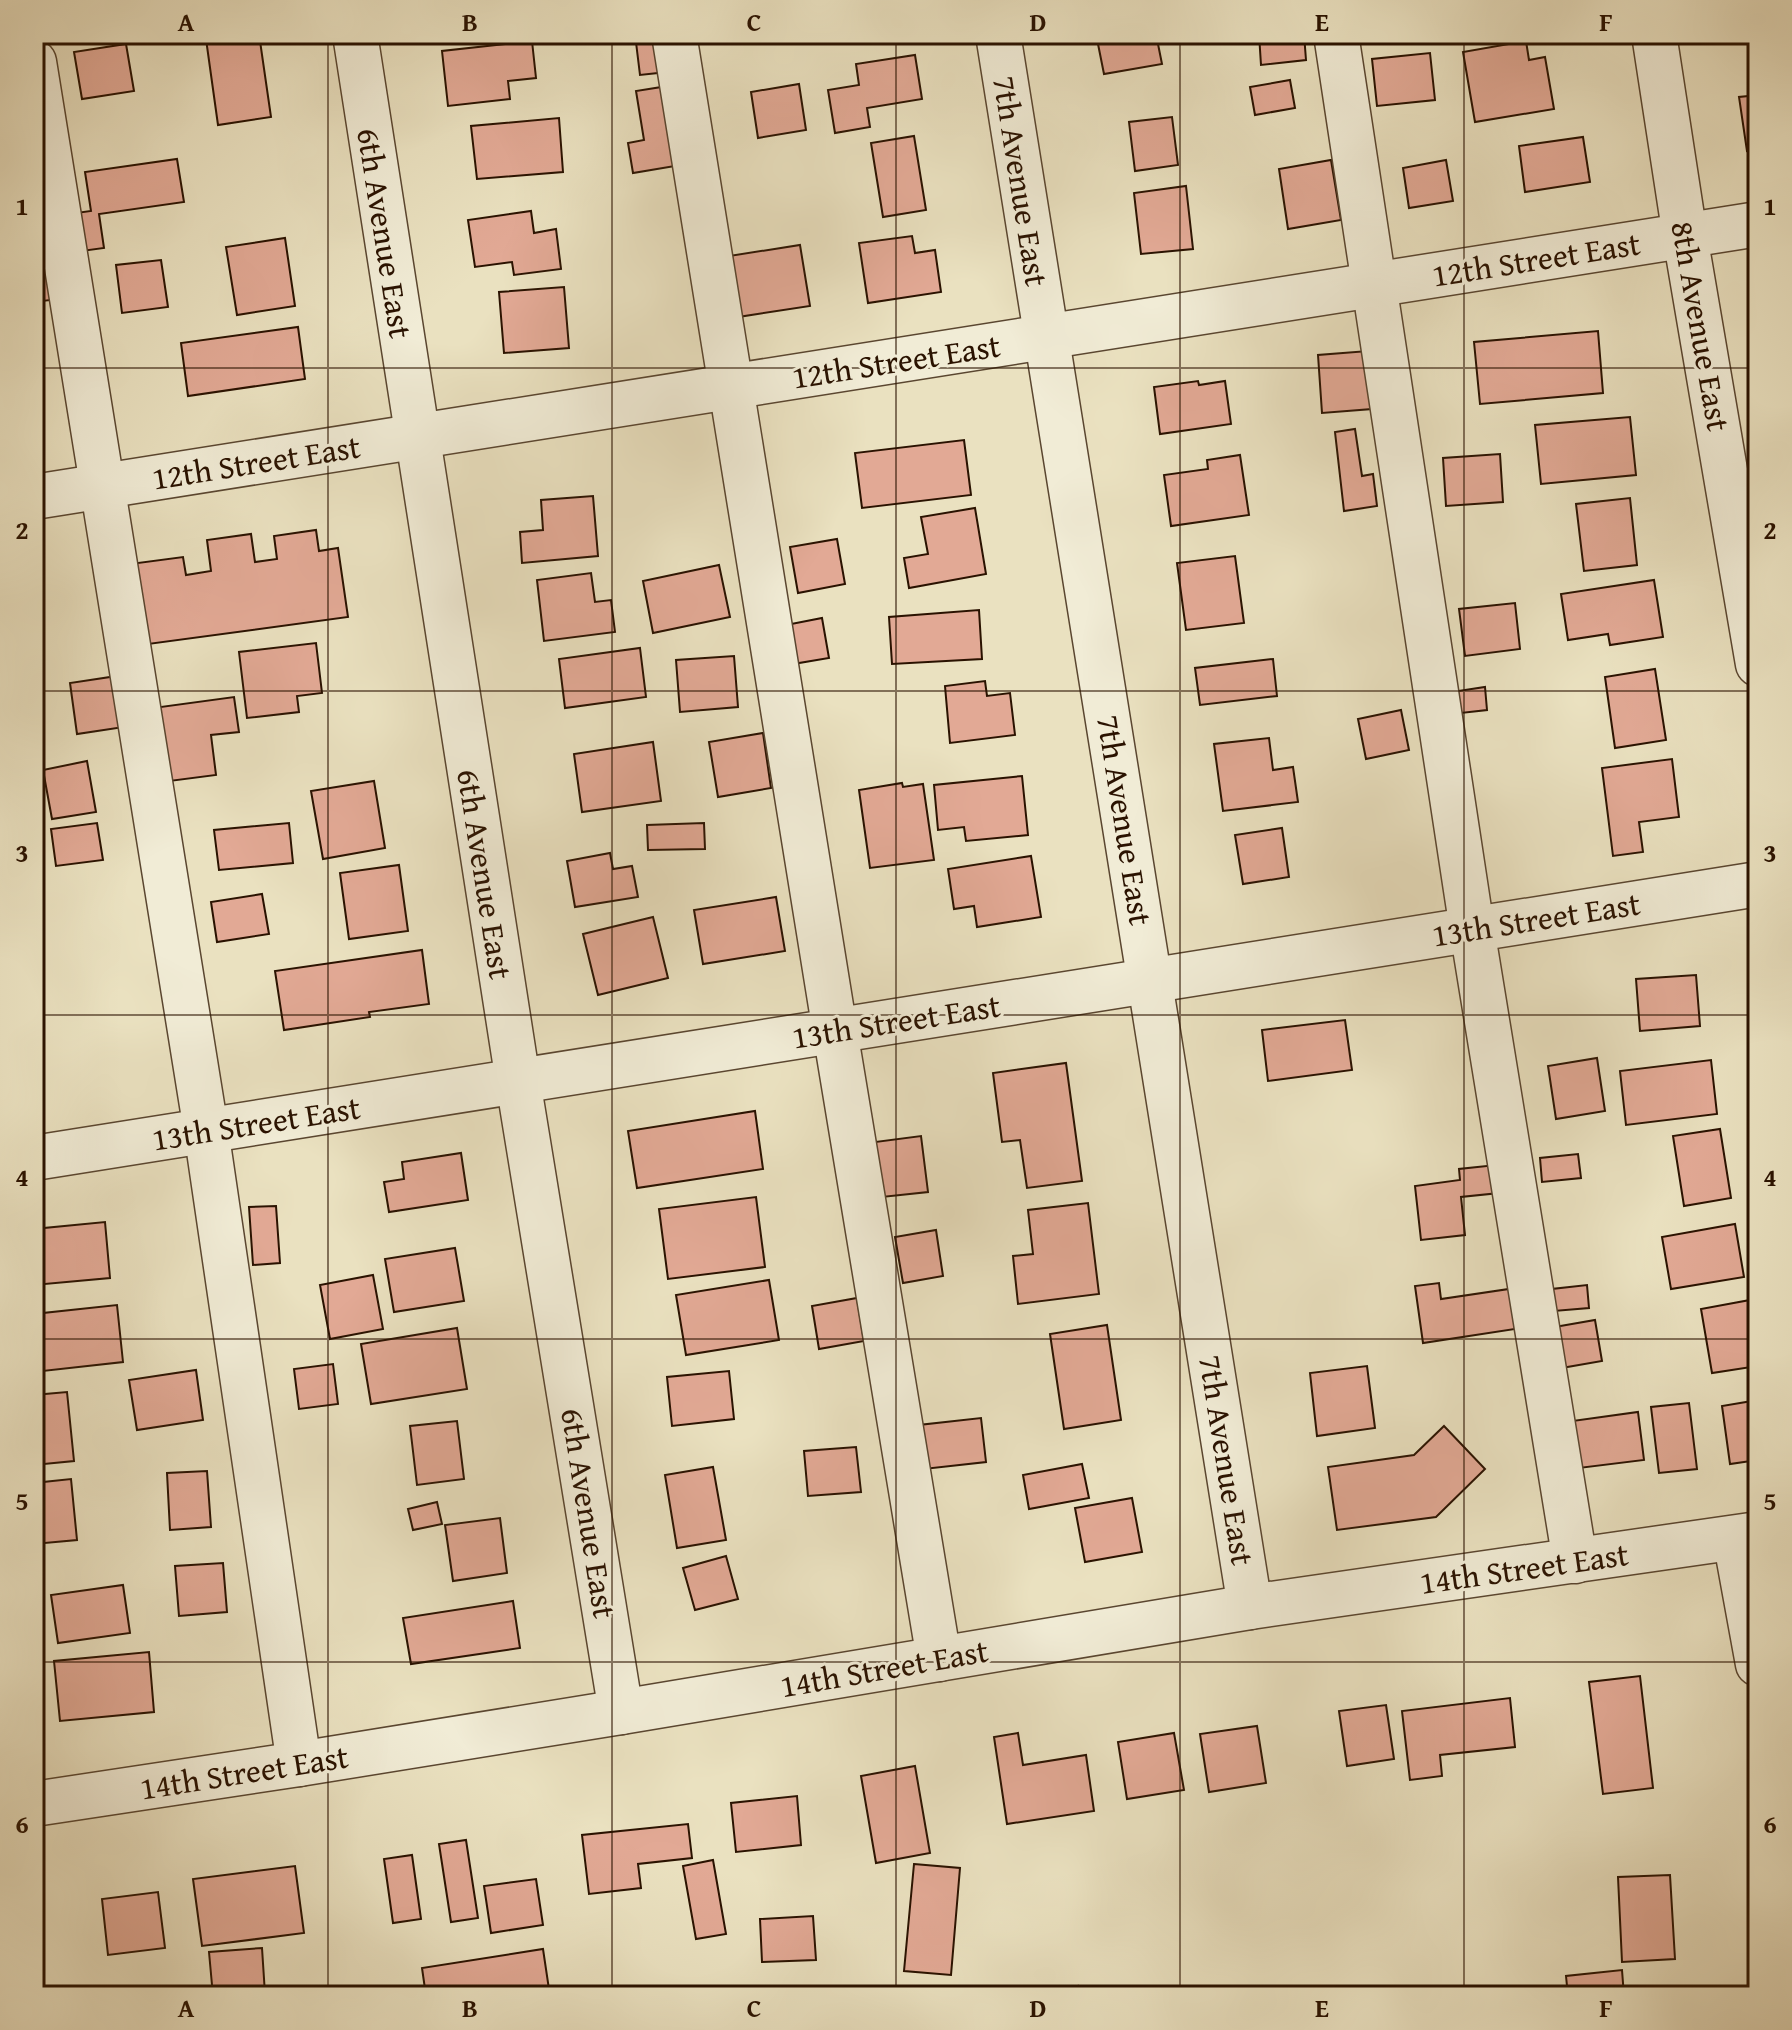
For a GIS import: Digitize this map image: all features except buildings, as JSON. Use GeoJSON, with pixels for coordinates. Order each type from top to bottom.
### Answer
{"type":"FeatureCollection","features":[{"type":"Feature","properties":{"kind":"street","name":"6th Avenue East"},"geometry":{"type":"LineString","coordinates":[[355,34],[518,1081],[621,1712]]}},
{"type":"Feature","properties":{"kind":"street"},"geometry":{"type":"LineString","coordinates":[[674,34],[939,1659]]}},
{"type":"Feature","properties":{"kind":"street","name":"7th Avenue East"},"geometry":{"type":"LineString","coordinates":[[998,34],[1250,1607]]}},
{"type":"Feature","properties":{"kind":"street"},"geometry":{"type":"LineString","coordinates":[[1336,34],[1472,929],[1575,1561]]}},
{"type":"Feature","properties":{"kind":"street","name":"8th Avenue East"},"geometry":{"type":"LineString","coordinates":[[1654,34],[1758,664]]}},
{"type":"Feature","properties":{"kind":"street"},"geometry":{"type":"LineString","coordinates":[[34,62],[206,1130],[299,1764]]}},
{"type":"Feature","properties":{"kind":"street","name":"12th Street East"},"geometry":{"type":"LineString","coordinates":[[34,497],[1758,224]]}},
{"type":"Feature","properties":{"kind":"street","name":"13th Street East"},"geometry":{"type":"LineString","coordinates":[[34,1158],[1758,884]]}},
{"type":"Feature","properties":{"kind":"street"},"geometry":{"type":"LineString","coordinates":[[1746,1536],[1758,1664]]}},
{"type":"Feature","properties":{"kind":"street","name":"14th Street East"},"geometry":{"type":"LineString","coordinates":[[34,1804],[621,1712],[1250,1607],[1746,1536]]}}]}
